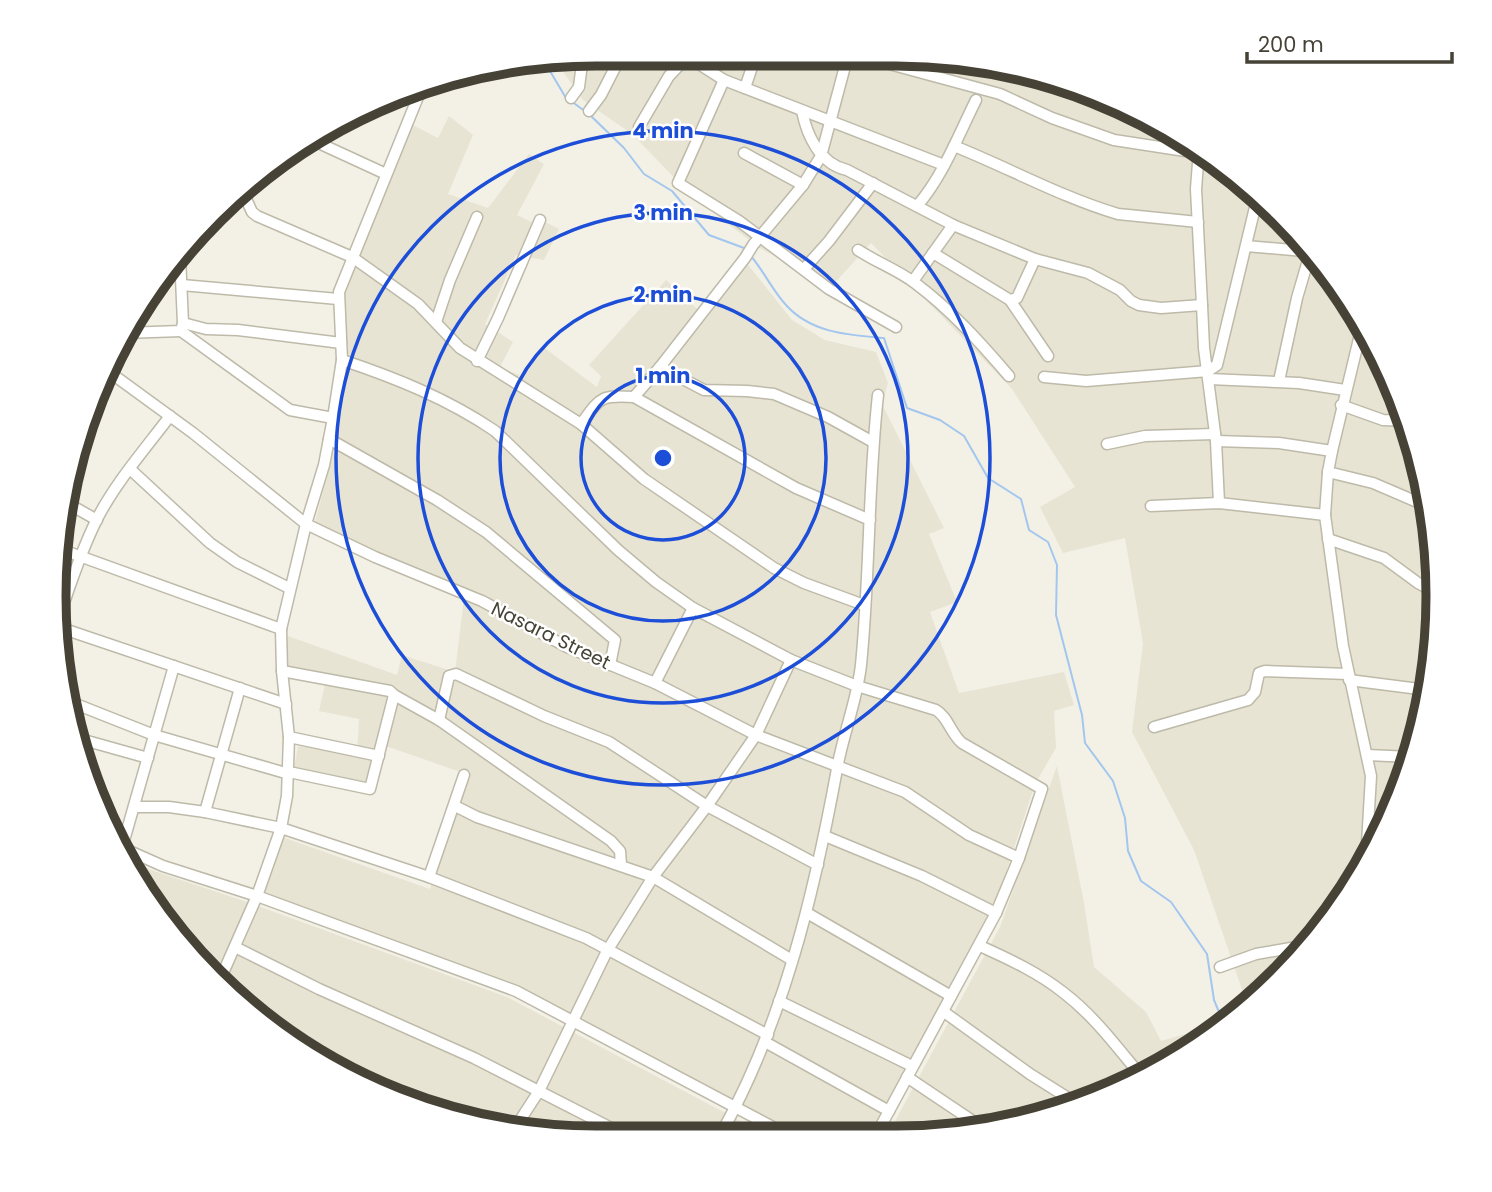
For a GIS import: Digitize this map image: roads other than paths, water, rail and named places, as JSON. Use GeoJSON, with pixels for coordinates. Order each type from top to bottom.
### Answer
{"type":"FeatureCollection","features":[{"type":"Feature","properties":{"kind":"street"},"geometry":{"type":"LineString","coordinates":[[589,111],[601,95],[616,66]]}},
{"type":"Feature","properties":{"kind":"street"},"geometry":{"type":"LineString","coordinates":[[639,127],[668,76],[677,66]]}},
{"type":"Feature","properties":{"kind":"street"},"geometry":{"type":"LineString","coordinates":[[703,66],[724,80],[944,165]]}},
{"type":"Feature","properties":{"kind":"street"},"geometry":{"type":"LineString","coordinates":[[745,88],[752,66]]}},
{"type":"Feature","properties":{"kind":"street"},"geometry":{"type":"LineString","coordinates":[[634,397],[660,368],[759,237],[803,186],[821,156],[845,66]]}},
{"type":"Feature","properties":{"kind":"street"},"geometry":{"type":"LineString","coordinates":[[897,66],[1000,94],[1052,118],[1114,140],[1181,150]]}},
{"type":"Feature","properties":{"kind":"street"},"geometry":{"type":"LineString","coordinates":[[572,98],[579,87],[582,67]]}},
{"type":"Feature","properties":{"kind":"street"},"geometry":{"type":"LineString","coordinates":[[724,80],[678,183],[739,221],[829,289],[896,327]]}},
{"type":"Feature","properties":{"kind":"street"},"geometry":{"type":"LineString","coordinates":[[223,971],[257,896],[281,828],[289,773],[289,737],[282,671],[281,629],[289,588],[324,465],[333,418],[342,360],[338,299],[352,257],[417,98]]}},
{"type":"Feature","properties":{"kind":"street"},"geometry":{"type":"LineString","coordinates":[[917,206],[927,195],[944,165],[976,100]]}},
{"type":"Feature","properties":{"kind":"street"},"geometry":{"type":"LineString","coordinates":[[802,111],[805,127],[821,156],[833,165],[953,225],[1035,259],[1088,274],[1120,290],[1139,305],[1161,308],[1202,306]]}},
{"type":"Feature","properties":{"kind":"street"},"geometry":{"type":"LineString","coordinates":[[321,143],[386,174]]}},
{"type":"Feature","properties":{"kind":"street"},"geometry":{"type":"LineString","coordinates":[[954,146],[999,164],[1038,185],[1118,214],[1198,222]]}},
{"type":"Feature","properties":{"kind":"street"},"geometry":{"type":"LineString","coordinates":[[744,153],[803,186]]}},
{"type":"Feature","properties":{"kind":"street"},"geometry":{"type":"LineString","coordinates":[[1200,163],[1196,188],[1202,306],[1216,437],[1219,503]]}},
{"type":"Feature","properties":{"kind":"street"},"geometry":{"type":"LineString","coordinates":[[804,269],[873,183]]}},
{"type":"Feature","properties":{"kind":"street"},"geometry":{"type":"LineString","coordinates":[[246,199],[257,216],[352,257],[418,304],[446,336],[477,360],[580,424],[644,479],[774,568],[804,583],[864,605]]}},
{"type":"Feature","properties":{"kind":"street"},"geometry":{"type":"LineString","coordinates":[[1209,375],[1217,365],[1220,355],[1255,208]]}},
{"type":"Feature","properties":{"kind":"street"},"geometry":{"type":"LineString","coordinates":[[436,322],[450,280],[477,217]]}},
{"type":"Feature","properties":{"kind":"street"},"geometry":{"type":"LineString","coordinates":[[477,360],[508,297],[540,220]]}},
{"type":"Feature","properties":{"kind":"street"},"geometry":{"type":"LineString","coordinates":[[913,281],[953,225]]}},
{"type":"Feature","properties":{"kind":"street"},"geometry":{"type":"LineString","coordinates":[[1247,246],[1297,250]]}},
{"type":"Feature","properties":{"kind":"street"},"geometry":{"type":"LineString","coordinates":[[858,250],[913,281],[973,334],[1009,376]]}},
{"type":"Feature","properties":{"kind":"street"},"geometry":{"type":"LineString","coordinates":[[933,253],[1010,300],[1048,356]]}},
{"type":"Feature","properties":{"kind":"street"},"geometry":{"type":"LineString","coordinates":[[1010,300],[1017,298],[1035,259]]}},
{"type":"Feature","properties":{"kind":"street"},"geometry":{"type":"LineString","coordinates":[[1279,381],[1307,263]]}},
{"type":"Feature","properties":{"kind":"street"},"geometry":{"type":"LineString","coordinates":[[180,269],[182,327]]}},
{"type":"Feature","properties":{"kind":"street"},"geometry":{"type":"LineString","coordinates":[[182,285],[338,299]]}},
{"type":"Feature","properties":{"kind":"street"},"geometry":{"type":"LineString","coordinates":[[137,331],[182,327],[238,330],[341,343]]}},
{"type":"Feature","properties":{"kind":"street"},"geometry":{"type":"LineString","coordinates":[[182,327],[290,410],[333,418]]}},
{"type":"Feature","properties":{"kind":"street"},"geometry":{"type":"LineString","coordinates":[[1359,338],[1332,450],[1325,515],[1349,677],[1371,776],[1368,836]]}},
{"type":"Feature","properties":{"kind":"street"},"geometry":{"type":"LineString","coordinates":[[342,360],[422,390],[495,431],[618,550],[656,582],[694,608],[791,660],[857,686],[942,713],[955,738],[1040,786],[1042,794],[996,913],[881,1126]]}},
{"type":"Feature","properties":{"kind":"street"},"geometry":{"type":"LineString","coordinates":[[660,368],[704,390],[774,394],[828,417],[873,442]]}},
{"type":"Feature","properties":{"kind":"street"},"geometry":{"type":"LineString","coordinates":[[1044,377],[1086,382],[1209,375],[1345,390]]}},
{"type":"Feature","properties":{"kind":"street","name":"Nasara Street"},"geometry":{"type":"LineString","coordinates":[[115,376],[170,416],[306,524],[375,557],[482,601],[567,647],[655,683],[755,735],[905,792],[969,835],[1018,858]]}},
{"type":"Feature","properties":{"kind":"street"},"geometry":{"type":"LineString","coordinates":[[725,1126],[767,1039],[807,913],[825,836],[837,766],[861,667],[878,395]]}},
{"type":"Feature","properties":{"kind":"street"},"geometry":{"type":"LineString","coordinates":[[580,424],[600,399],[614,396],[634,397],[796,488],[870,520]]}},
{"type":"Feature","properties":{"kind":"street"},"geometry":{"type":"LineString","coordinates":[[1341,405],[1383,420],[1395,419]]}},
{"type":"Feature","properties":{"kind":"street"},"geometry":{"type":"LineString","coordinates":[[66,599],[97,520],[130,469],[170,416]]}},
{"type":"Feature","properties":{"kind":"street"},"geometry":{"type":"LineString","coordinates":[[1107,444],[1145,436],[1216,437],[1332,450]]}},
{"type":"Feature","properties":{"kind":"street"},"geometry":{"type":"LineString","coordinates":[[329,439],[426,494],[486,532],[615,640],[610,665]]}},
{"type":"Feature","properties":{"kind":"street"},"geometry":{"type":"LineString","coordinates":[[130,469],[210,543],[237,562],[289,588]]}},
{"type":"Feature","properties":{"kind":"street"},"geometry":{"type":"LineString","coordinates":[[1328,472],[1373,483],[1417,502]]}},
{"type":"Feature","properties":{"kind":"street"},"geometry":{"type":"LineString","coordinates":[[1151,506],[1219,503],[1325,515]]}},
{"type":"Feature","properties":{"kind":"street"},"geometry":{"type":"LineString","coordinates":[[74,508],[97,520]]}},
{"type":"Feature","properties":{"kind":"street"},"geometry":{"type":"LineString","coordinates":[[1328,539],[1384,558],[1425,587]]}},
{"type":"Feature","properties":{"kind":"street"},"geometry":{"type":"LineString","coordinates":[[69,552],[281,629]]}},
{"type":"Feature","properties":{"kind":"street"},"geometry":{"type":"LineString","coordinates":[[655,683],[694,608]]}},
{"type":"Feature","properties":{"kind":"street"},"geometry":{"type":"LineString","coordinates":[[68,629],[286,704]]}},
{"type":"Feature","properties":{"kind":"street"},"geometry":{"type":"LineString","coordinates":[[521,1120],[575,1021],[607,951],[653,877],[707,806],[755,735],[791,660]]}},
{"type":"Feature","properties":{"kind":"street"},"geometry":{"type":"LineString","coordinates":[[124,836],[174,666]]}},
{"type":"Feature","properties":{"kind":"street"},"geometry":{"type":"LineString","coordinates":[[282,671],[390,691],[439,720],[618,846],[621,851],[621,865]]}},
{"type":"Feature","properties":{"kind":"street"},"geometry":{"type":"LineString","coordinates":[[1154,727],[1248,700],[1255,692],[1259,673],[1265,671],[1349,677],[1417,688]]}},
{"type":"Feature","properties":{"kind":"street"},"geometry":{"type":"LineString","coordinates":[[439,720],[449,676],[451,673],[456,674],[544,716],[609,742],[707,806],[818,865]]}},
{"type":"Feature","properties":{"kind":"street"},"geometry":{"type":"LineString","coordinates":[[205,812],[240,688]]}},
{"type":"Feature","properties":{"kind":"street"},"geometry":{"type":"LineString","coordinates":[[78,705],[155,735],[220,754],[289,773],[369,790],[394,695]]}},
{"type":"Feature","properties":{"kind":"street"},"geometry":{"type":"LineString","coordinates":[[289,737],[379,756]]}},
{"type":"Feature","properties":{"kind":"street"},"geometry":{"type":"LineString","coordinates":[[87,741],[148,758]]}},
{"type":"Feature","properties":{"kind":"street"},"geometry":{"type":"LineString","coordinates":[[1367,755],[1400,756]]}},
{"type":"Feature","properties":{"kind":"street"},"geometry":{"type":"LineString","coordinates":[[429,877],[464,775]]}},
{"type":"Feature","properties":{"kind":"street"},"geometry":{"type":"LineString","coordinates":[[454,806],[486,820],[653,877],[792,960]]}},
{"type":"Feature","properties":{"kind":"street"},"geometry":{"type":"LineString","coordinates":[[134,807],[169,807],[205,812],[281,828],[429,877],[565,929],[767,1039],[889,1111]]}},
{"type":"Feature","properties":{"kind":"street"},"geometry":{"type":"LineString","coordinates":[[825,836],[922,876],[996,913]]}},
{"type":"Feature","properties":{"kind":"street"},"geometry":{"type":"LineString","coordinates":[[134,854],[485,978],[575,1021],[773,1126]]}},
{"type":"Feature","properties":{"kind":"street"},"geometry":{"type":"LineString","coordinates":[[807,913],[951,996]]}},
{"type":"Feature","properties":{"kind":"street"},"geometry":{"type":"LineString","coordinates":[[980,946],[1010,960],[1063,992],[1088,1014],[1135,1069]]}},
{"type":"Feature","properties":{"kind":"street"},"geometry":{"type":"LineString","coordinates":[[235,947],[319,989],[474,1058],[607,1126]]}},
{"type":"Feature","properties":{"kind":"street"},"geometry":{"type":"LineString","coordinates":[[1220,967],[1256,954],[1291,948]]}},
{"type":"Feature","properties":{"kind":"street"},"geometry":{"type":"LineString","coordinates":[[779,1001],[912,1066]]}},
{"type":"Feature","properties":{"kind":"street"},"geometry":{"type":"LineString","coordinates":[[944,1012],[1066,1097]]}},
{"type":"Feature","properties":{"kind":"street"},"geometry":{"type":"LineString","coordinates":[[907,1077],[972,1120]]}},
{"type":"Feature","properties":{"kind":"waterway"},"geometry":{"type":"LineString","coordinates":[[549,69],[566,98]]}},
{"type":"Feature","properties":{"kind":"waterway"},"geometry":{"type":"LineString","coordinates":[[571,101],[586,112]]}},
{"type":"Feature","properties":{"kind":"waterway"},"geometry":{"type":"LineString","coordinates":[[591,116],[624,148],[644,174],[672,191],[709,235],[744,248]]}},
{"type":"Feature","properties":{"kind":"waterway"},"geometry":{"type":"LineString","coordinates":[[750,255],[781,299],[807,322],[844,334],[884,338],[907,408],[940,420],[964,436],[988,478],[1021,499],[1029,530],[1048,542],[1057,565],[1056,615],[1082,715],[1085,743],[1113,781],[1125,818],[1128,851],[1141,881],[1171,902],[1207,954],[1214,1000],[1220,1014]]}}]}
